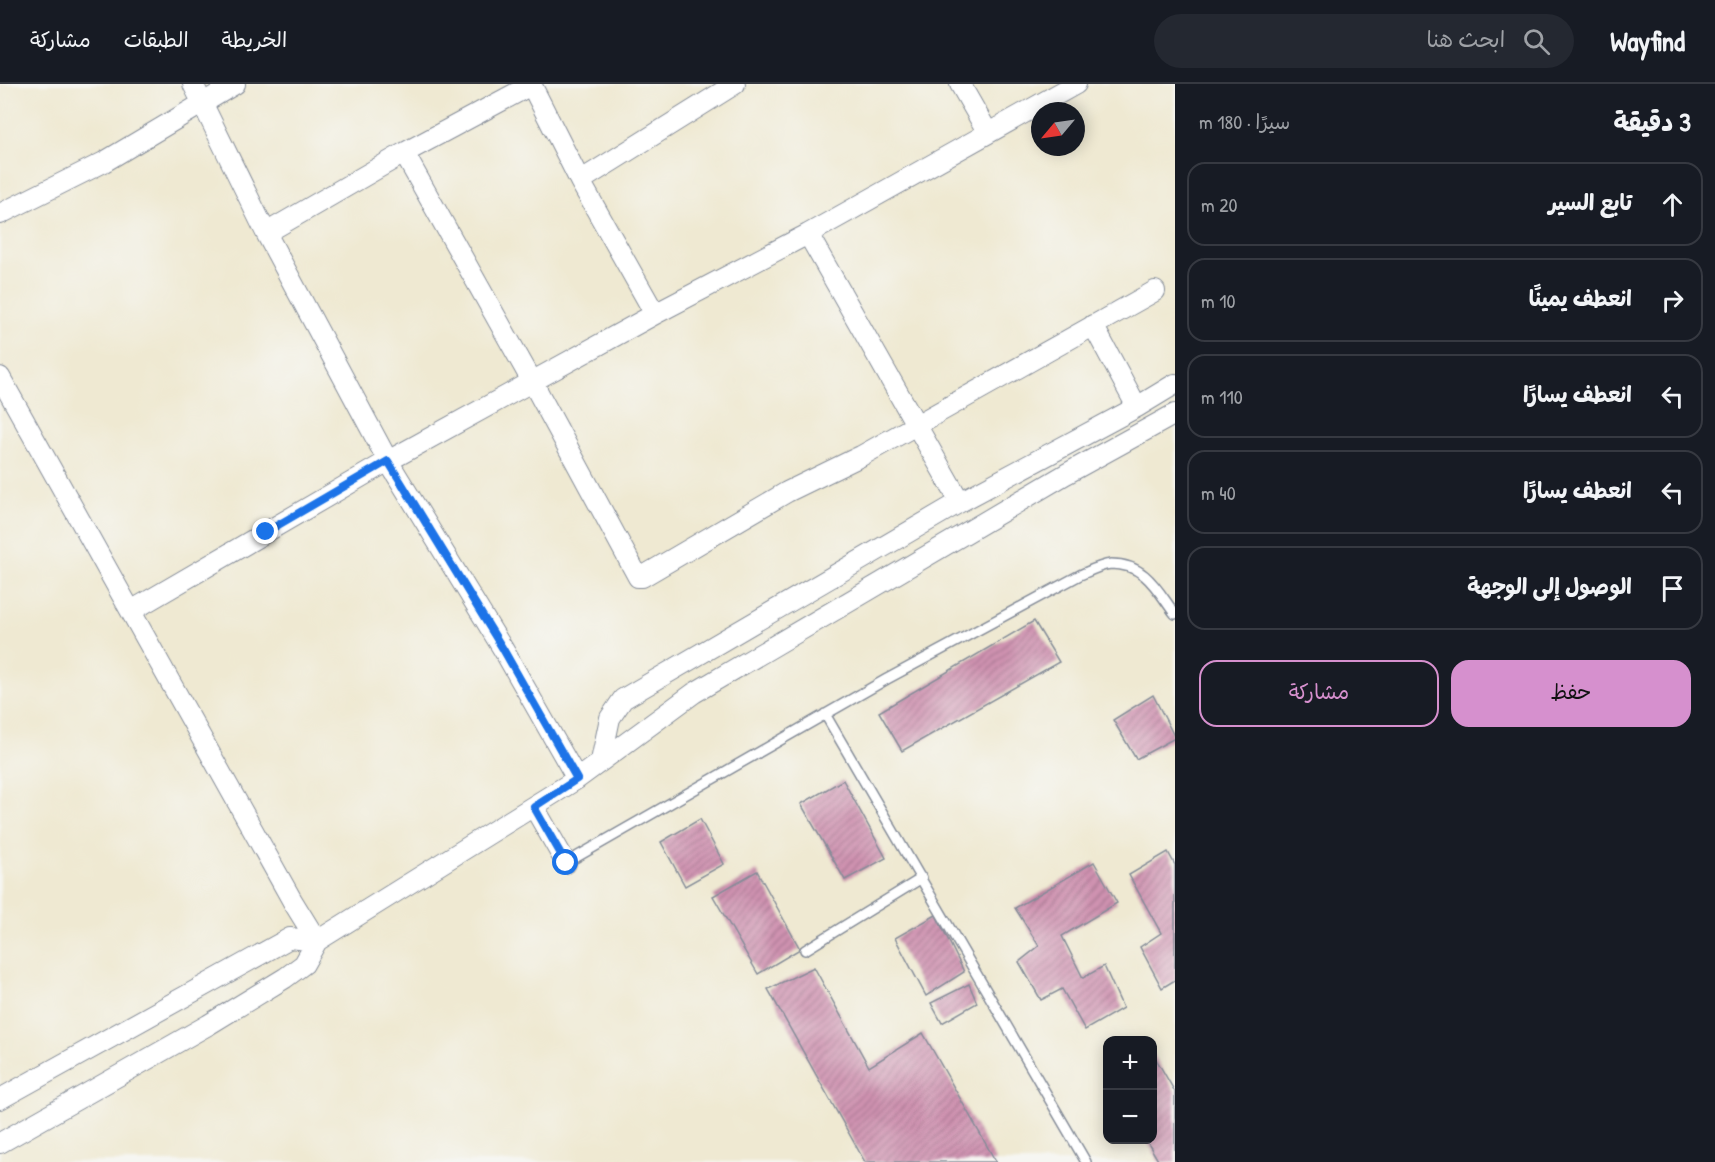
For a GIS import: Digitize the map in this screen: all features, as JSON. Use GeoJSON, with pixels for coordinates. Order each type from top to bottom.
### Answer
{"type":"FeatureCollection","features":[{"type":"Feature","properties":{"kind":"street"},"geometry":{"type":"LineString","coordinates":[[192,84],[266,233],[388,461],[503,649],[577,779]]}},
{"type":"Feature","properties":{"kind":"street"},"geometry":{"type":"LineString","coordinates":[[0,214],[104,162],[235,84]]}},
{"type":"Feature","properties":{"kind":"street"},"geometry":{"type":"LineString","coordinates":[[266,233],[404,153],[531,84],[580,182],[656,314]]}},
{"type":"Feature","properties":{"kind":"street"},"geometry":{"type":"LineString","coordinates":[[580,182],[735,84]]}},
{"type":"Feature","properties":{"kind":"street"},"geometry":{"type":"LineString","coordinates":[[960,84],[988,134]]}},
{"type":"Feature","properties":{"kind":"street"},"geometry":{"type":"LineString","coordinates":[[131,611],[388,461],[656,314],[808,234],[1076,84]]}},
{"type":"Feature","properties":{"kind":"street"},"geometry":{"type":"LineString","coordinates":[[404,153],[533,383],[638,577],[642,577],[787,492],[918,425],[1155,291]]}},
{"type":"Feature","properties":{"kind":"street"},"geometry":{"type":"LineString","coordinates":[[808,234],[960,502]]}},
{"type":"Feature","properties":{"kind":"street"},"geometry":{"type":"LineString","coordinates":[[1093,325],[1137,407]]}},
{"type":"Feature","properties":{"kind":"street"},"geometry":{"type":"LineString","coordinates":[[0,377],[287,892],[317,941]]}},
{"type":"Feature","properties":{"kind":"street"},"geometry":{"type":"LineString","coordinates":[[600,761],[610,718],[623,699],[960,502],[1137,407],[1175,384]]}},
{"type":"Feature","properties":{"kind":"street"},"geometry":{"type":"LineString","coordinates":[[0,1143],[208,1025],[285,978],[304,964],[317,941],[577,779],[694,693],[1066,474],[1175,414]]}},
{"type":"Feature","properties":{"kind":"street"},"geometry":{"type":"LineString","coordinates":[[534,807],[566,863]]}},
{"type":"Feature","properties":{"kind":"street"},"geometry":{"type":"LineString","coordinates":[[0,1099],[290,938],[317,941]]}},
{"type":"Feature","properties":{"kind":"lane"},"geometry":{"type":"LineString","coordinates":[[566,863],[825,714],[1080,575],[1110,564],[1136,568],[1150,581],[1175,614]]}},
{"type":"Feature","properties":{"kind":"lane"},"geometry":{"type":"LineString","coordinates":[[825,714],[1086,1162]]}},
{"type":"Feature","properties":{"kind":"lane"},"geometry":{"type":"LineString","coordinates":[[805,950],[922,878]]}},
{"type":"Feature","properties":{"kind":"building"},"geometry":{"type":"Polygon","coordinates":[[[1034,621],[1059,662],[902,751],[879,712],[1034,621]]]}},
{"type":"Feature","properties":{"kind":"building"},"geometry":{"type":"Polygon","coordinates":[[[1153,695],[1175,738],[1136,759],[1113,720],[1153,695]]]}},
{"type":"Feature","properties":{"kind":"building"},"geometry":{"type":"Polygon","coordinates":[[[843,780],[886,858],[845,880],[801,804],[843,780]]]}},
{"type":"Feature","properties":{"kind":"building"},"geometry":{"type":"Polygon","coordinates":[[[700,819],[724,864],[685,886],[661,842],[700,819]]]}},
{"type":"Feature","properties":{"kind":"building"},"geometry":{"type":"Polygon","coordinates":[[[1168,852],[1175,865],[1175,980],[1162,988],[1140,947],[1161,933],[1129,875],[1168,852]]]}},
{"type":"Feature","properties":{"kind":"building"},"geometry":{"type":"Polygon","coordinates":[[[1094,862],[1117,903],[1062,936],[1083,978],[1104,966],[1123,1008],[1085,1030],[1062,989],[1041,1000],[1019,962],[1039,946],[1015,908],[1094,862]]]}},
{"type":"Feature","properties":{"kind":"building"},"geometry":{"type":"Polygon","coordinates":[[[757,871],[800,949],[758,974],[713,896],[757,871]]]}},
{"type":"Feature","properties":{"kind":"building"},"geometry":{"type":"Polygon","coordinates":[[[936,915],[964,972],[926,996],[895,938],[936,915]]]}},
{"type":"Feature","properties":{"kind":"building"},"geometry":{"type":"Polygon","coordinates":[[[814,967],[869,1067],[923,1033],[996,1162],[865,1162],[768,989],[814,967]]]}},
{"type":"Feature","properties":{"kind":"building"},"geometry":{"type":"Polygon","coordinates":[[[969,984],[977,1003],[942,1023],[931,1003],[969,984]]]}},
{"type":"Feature","properties":{"kind":"building"},"geometry":{"type":"Polygon","coordinates":[[[1157,1061],[1175,1092],[1175,1162],[1159,1162],[1148,1144],[1157,1144],[1157,1061]]]}},
{"type":"Feature","properties":{"kind":"route"},"geometry":{"type":"LineString","coordinates":[[266,532],[388,461],[503,649],[577,779],[534,807],[566,863]]}}]}
